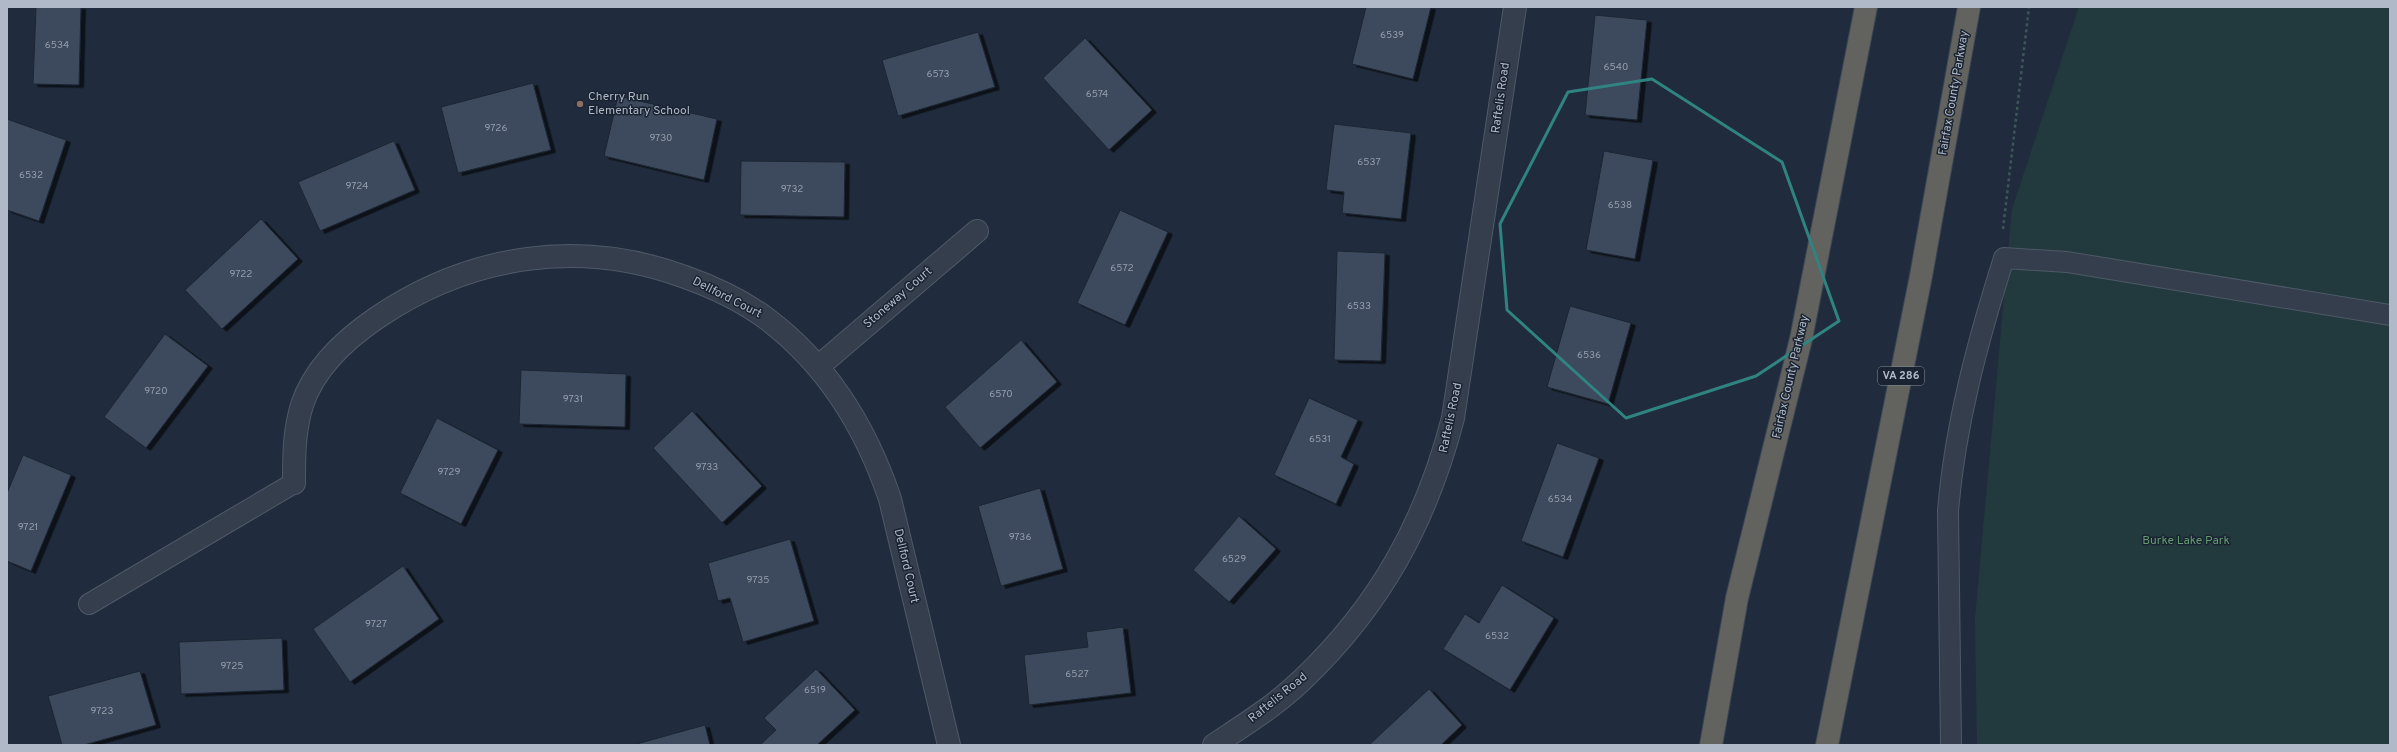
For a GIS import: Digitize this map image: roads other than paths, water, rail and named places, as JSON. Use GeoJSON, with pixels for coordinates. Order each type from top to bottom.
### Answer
{"type":"FeatureCollection","features":[{"type":"Feature","properties":{"kind":"highway","name":"Fairfax County Parkway"},"geometry":{"type":"LineString","coordinates":[[1711,745],[1737,598],[1801,339],[1866,7]]}},
{"type":"Feature","properties":{"kind":"highway","name":"Fairfax County Parkway"},"geometry":{"type":"LineString","coordinates":[[1827,745],[1921,276],[1969,7]]}},
{"type":"Feature","properties":{"kind":"street","name":"Raftelis Road"},"geometry":{"type":"LineString","coordinates":[[1214,745],[1261,714],[1301,681],[1346,634],[1382,587],[1405,548],[1425,506],[1442,463],[1453,418],[1515,7]]}},
{"type":"Feature","properties":{"kind":"street","name":"Stoneway Court"},"geometry":{"type":"LineString","coordinates":[[819,366],[977,231]]}},
{"type":"Feature","properties":{"kind":"street","name":"Dellford Court"},"geometry":{"type":"LineString","coordinates":[[294,483],[294,437],[302,403],[313,380],[333,355],[361,329],[405,299],[446,279],[495,264],[540,257],[578,256],[624,260],[668,271],[706,285],[746,305],[768,319],[819,366],[854,417],[880,468],[888,493],[949,745]]}},
{"type":"Feature","properties":{"kind":"lane"},"geometry":{"type":"LineString","coordinates":[[1951,745],[1948,511],[1951,476],[1980,333],[2004,258],[2067,262],[2390,315]]}},
{"type":"Feature","properties":{"kind":"lane"},"geometry":{"type":"LineString","coordinates":[[89,604],[294,483]]}},
{"type":"Feature","properties":{"kind":"place","name":"Cherry Run Elementary School"},"geometry":{"type":"Point","coordinates":[580,104]}},
{"type":"Feature","properties":{"kind":"park label","name":"Burke Lake Park"},"geometry":{"type":"Point","coordinates":[2186,541]}}]}
